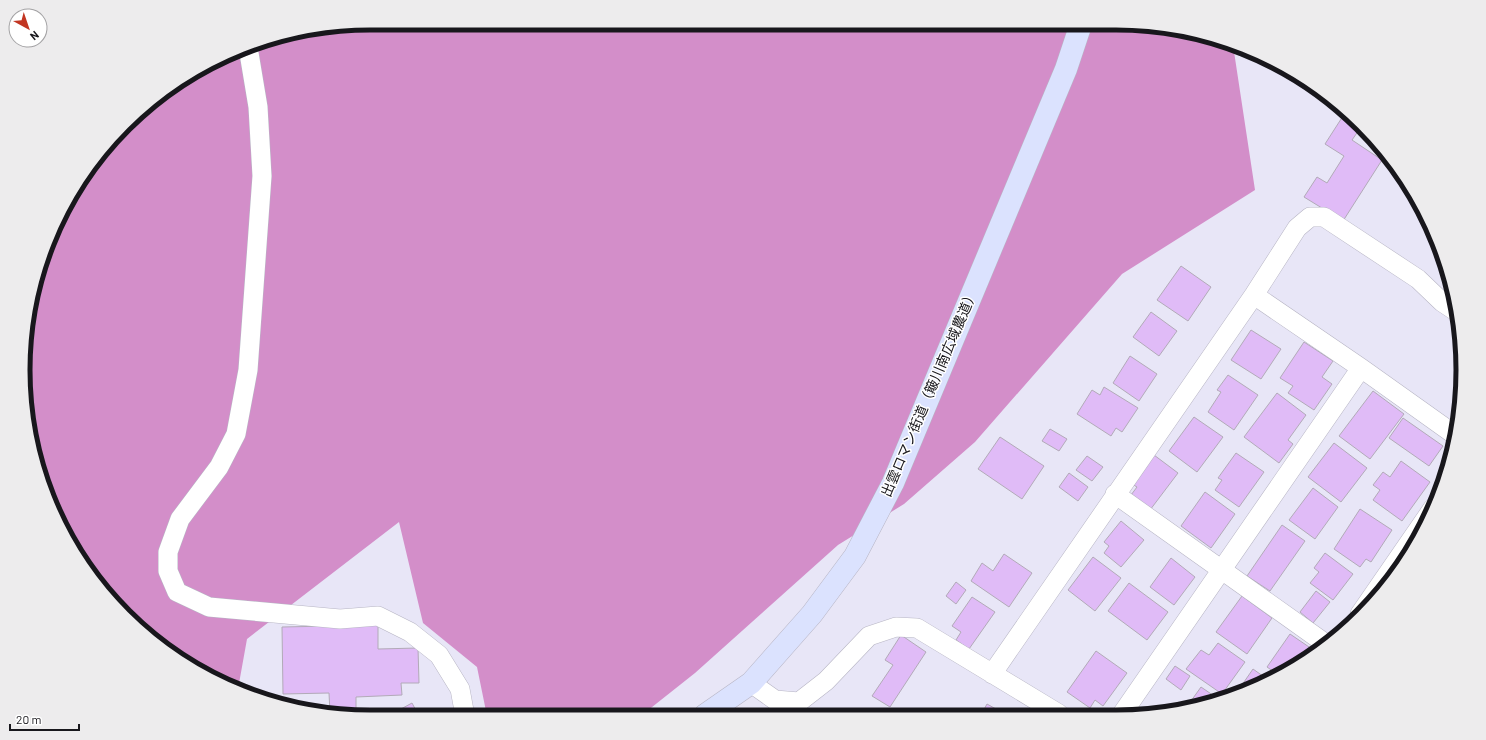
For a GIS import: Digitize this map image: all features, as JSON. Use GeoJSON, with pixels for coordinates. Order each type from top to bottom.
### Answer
{"type":"FeatureCollection","features":[{"type":"Feature","properties":{"kind":"street","name":"出雲ロマン街道（簸川南広域農道）"},"geometry":{"type":"LineString","coordinates":[[712,710],[751,683],[812,614],[855,556],[893,482],[1066,69],[1080,30]]}},
{"type":"Feature","properties":{"kind":"street"},"geometry":{"type":"LineString","coordinates":[[249,53],[258,107],[262,176],[246,384],[236,434],[219,467],[180,519],[168,552],[168,571],[177,592],[209,607],[340,619],[378,616],[410,632],[439,655],[460,689],[464,710]]}},
{"type":"Feature","properties":{"kind":"street"},"geometry":{"type":"LineString","coordinates":[[992,674],[1254,295],[1298,228],[1310,217],[1324,217],[1418,279],[1442,302],[1450,307]]}},
{"type":"Feature","properties":{"kind":"street"},"geometry":{"type":"LineString","coordinates":[[1254,295],[1361,368],[1450,431]]}},
{"type":"Feature","properties":{"kind":"street"},"geometry":{"type":"LineString","coordinates":[[1125,710],[1361,368]]}},
{"type":"Feature","properties":{"kind":"street"},"geometry":{"type":"LineString","coordinates":[[1115,494],[1322,641]]}},
{"type":"Feature","properties":{"kind":"street"},"geometry":{"type":"LineString","coordinates":[[751,683],[775,700],[799,702],[826,681],[869,636],[896,627],[916,628],[1052,710]]}},
{"type":"Feature","properties":{"kind":"shaded area"},"geometry":{"type":"Polygon","coordinates":[[[370,30],[1116,30],[1160,33],[1204,42],[1234,51],[1255,190],[1122,274],[975,442],[904,504],[838,545],[695,673],[648,710],[486,710],[477,667],[423,623],[399,522],[247,639],[239,684],[220,675],[181,653],[146,626],[114,594],[87,559],[65,520],[56,500],[42,458],[33,414],[30,370],[33,326],[48,261],[65,220],[87,181],[114,146],[146,114],[181,87],[220,65],[261,48],[326,33],[370,30]]]}},
{"type":"Feature","properties":{"kind":"building"},"geometry":{"type":"Polygon","coordinates":[[[1343,117],[1358,132],[1352,140],[1382,160],[1343,221],[1304,197],[1317,177],[1327,183],[1344,156],[1325,144],[1343,117]]]}},
{"type":"Feature","properties":{"kind":"building"},"geometry":{"type":"Polygon","coordinates":[[[1181,266],[1211,287],[1188,321],[1157,300],[1181,266]]]}},
{"type":"Feature","properties":{"kind":"building"},"geometry":{"type":"Polygon","coordinates":[[[1151,312],[1177,331],[1159,356],[1133,337],[1151,312]]]}},
{"type":"Feature","properties":{"kind":"building"},"geometry":{"type":"Polygon","coordinates":[[[1251,330],[1281,349],[1261,379],[1231,360],[1251,330]]]}},
{"type":"Feature","properties":{"kind":"building"},"geometry":{"type":"Polygon","coordinates":[[[1304,342],[1333,361],[1322,377],[1332,384],[1314,410],[1288,393],[1293,386],[1280,378],[1304,342]]]}},
{"type":"Feature","properties":{"kind":"building"},"geometry":{"type":"Polygon","coordinates":[[[1130,356],[1157,374],[1139,401],[1113,383],[1130,356]]]}},
{"type":"Feature","properties":{"kind":"building"},"geometry":{"type":"Polygon","coordinates":[[[1228,375],[1258,395],[1234,430],[1208,412],[1221,392],[1217,390],[1228,375]]]}},
{"type":"Feature","properties":{"kind":"building"},"geometry":{"type":"Polygon","coordinates":[[[1104,387],[1138,408],[1122,432],[1116,428],[1111,436],[1077,414],[1092,390],[1100,395],[1104,387]]]}},
{"type":"Feature","properties":{"kind":"building"},"geometry":{"type":"Polygon","coordinates":[[[1373,391],[1404,414],[1370,459],[1339,436],[1373,391]]]}},
{"type":"Feature","properties":{"kind":"building"},"geometry":{"type":"Polygon","coordinates":[[[1277,393],[1306,415],[1288,440],[1293,444],[1279,463],[1244,437],[1277,393]]]}},
{"type":"Feature","properties":{"kind":"building"},"geometry":{"type":"Polygon","coordinates":[[[1194,417],[1223,437],[1197,472],[1169,451],[1194,417]]]}},
{"type":"Feature","properties":{"kind":"building"},"geometry":{"type":"Polygon","coordinates":[[[1403,418],[1443,446],[1429,466],[1389,438],[1403,418]]]}},
{"type":"Feature","properties":{"kind":"building"},"geometry":{"type":"Polygon","coordinates":[[[1050,429],[1067,439],[1059,451],[1042,441],[1050,429]]]}},
{"type":"Feature","properties":{"kind":"building"},"geometry":{"type":"Polygon","coordinates":[[[1000,437],[1044,466],[1022,499],[978,469],[1000,437]]]}},
{"type":"Feature","properties":{"kind":"building"},"geometry":{"type":"Polygon","coordinates":[[[1334,443],[1367,468],[1341,502],[1308,477],[1334,443]]]}},
{"type":"Feature","properties":{"kind":"building"},"geometry":{"type":"Polygon","coordinates":[[[1236,453],[1264,472],[1239,507],[1215,490],[1222,480],[1218,478],[1236,453]]]}},
{"type":"Feature","properties":{"kind":"building"},"geometry":{"type":"Polygon","coordinates":[[[1154,455],[1178,473],[1150,510],[1131,495],[1137,487],[1132,484],[1154,455]]]}},
{"type":"Feature","properties":{"kind":"building"},"geometry":{"type":"Polygon","coordinates":[[[1087,456],[1103,467],[1092,481],[1076,470],[1087,456]]]}},
{"type":"Feature","properties":{"kind":"building"},"geometry":{"type":"Polygon","coordinates":[[[1401,461],[1430,482],[1402,521],[1373,500],[1380,490],[1373,485],[1383,472],[1390,477],[1401,461]]]}},
{"type":"Feature","properties":{"kind":"building"},"geometry":{"type":"Polygon","coordinates":[[[1069,473],[1088,487],[1078,501],[1059,487],[1069,473]]]}},
{"type":"Feature","properties":{"kind":"building"},"geometry":{"type":"Polygon","coordinates":[[[1313,488],[1338,507],[1315,539],[1289,520],[1313,488]]]}},
{"type":"Feature","properties":{"kind":"building"},"geometry":{"type":"Polygon","coordinates":[[[1205,492],[1235,514],[1211,548],[1181,526],[1205,492]]]}},
{"type":"Feature","properties":{"kind":"building"},"geometry":{"type":"Polygon","coordinates":[[[1360,509],[1392,530],[1371,562],[1366,559],[1360,567],[1334,549],[1360,509]]]}},
{"type":"Feature","properties":{"kind":"building"},"geometry":{"type":"Polygon","coordinates":[[[1121,521],[1144,540],[1121,567],[1104,553],[1109,546],[1104,542],[1121,521]]]}},
{"type":"Feature","properties":{"kind":"building"},"geometry":{"type":"Polygon","coordinates":[[[1282,525],[1305,541],[1270,591],[1247,576],[1282,525]]]}},
{"type":"Feature","properties":{"kind":"building"},"geometry":{"type":"Polygon","coordinates":[[[1325,553],[1353,574],[1333,600],[1310,583],[1319,572],[1314,568],[1325,553]]]}},
{"type":"Feature","properties":{"kind":"building"},"geometry":{"type":"Polygon","coordinates":[[[1004,554],[1032,573],[1009,607],[971,581],[982,563],[993,571],[1004,554]]]}},
{"type":"Feature","properties":{"kind":"building"},"geometry":{"type":"Polygon","coordinates":[[[1093,557],[1121,578],[1095,611],[1068,590],[1093,557]]]}},
{"type":"Feature","properties":{"kind":"building"},"geometry":{"type":"Polygon","coordinates":[[[1171,558],[1195,577],[1174,605],[1150,587],[1171,558]]]}},
{"type":"Feature","properties":{"kind":"building"},"geometry":{"type":"Polygon","coordinates":[[[956,582],[966,590],[956,604],[946,596],[956,582]]]}},
{"type":"Feature","properties":{"kind":"building"},"geometry":{"type":"Polygon","coordinates":[[[1129,583],[1168,612],[1147,640],[1108,611],[1129,583]]]}},
{"type":"Feature","properties":{"kind":"building"},"geometry":{"type":"Polygon","coordinates":[[[1316,591],[1330,602],[1313,623],[1300,612],[1316,591]]]}},
{"type":"Feature","properties":{"kind":"building"},"geometry":{"type":"Polygon","coordinates":[[[1242,596],[1272,618],[1247,654],[1216,632],[1242,596]]]}},
{"type":"Feature","properties":{"kind":"building"},"geometry":{"type":"Polygon","coordinates":[[[972,597],[995,612],[969,649],[956,640],[961,632],[952,626],[972,597]]]}},
{"type":"Feature","properties":{"kind":"building"},"geometry":{"type":"Polygon","coordinates":[[[378,625],[378,649],[418,648],[419,683],[401,683],[402,695],[356,697],[356,709],[330,707],[329,693],[283,694],[282,627],[378,625]]]}},
{"type":"Feature","properties":{"kind":"building"},"geometry":{"type":"Polygon","coordinates":[[[1290,634],[1311,648],[1273,671],[1267,667],[1290,634]]]}},
{"type":"Feature","properties":{"kind":"building"},"geometry":{"type":"Polygon","coordinates":[[[901,635],[926,652],[890,707],[872,696],[893,665],[885,660],[901,635]]]}},
{"type":"Feature","properties":{"kind":"building"},"geometry":{"type":"Polygon","coordinates":[[[1218,643],[1245,662],[1223,693],[1221,693],[1186,669],[1201,650],[1209,655],[1218,643]]]}},
{"type":"Feature","properties":{"kind":"building"},"geometry":{"type":"Polygon","coordinates":[[[1096,651],[1127,673],[1103,706],[1095,700],[1090,708],[1067,692],[1096,651]]]}},
{"type":"Feature","properties":{"kind":"building"},"geometry":{"type":"Polygon","coordinates":[[[1175,666],[1190,676],[1181,690],[1166,679],[1175,666]]]}},
{"type":"Feature","properties":{"kind":"building"},"geometry":{"type":"Polygon","coordinates":[[[1253,669],[1263,676],[1246,684],[1241,686],[1253,669]]]}},
{"type":"Feature","properties":{"kind":"building"},"geometry":{"type":"Polygon","coordinates":[[[1201,687],[1213,695],[1204,698],[1191,701],[1201,687]]]}},
{"type":"Feature","properties":{"kind":"building"},"geometry":{"type":"Polygon","coordinates":[[[412,703],[416,710],[399,710],[412,703]]]}},
{"type":"Feature","properties":{"kind":"building"},"geometry":{"type":"Polygon","coordinates":[[[987,704],[998,710],[984,710],[987,704]]]}}]}
